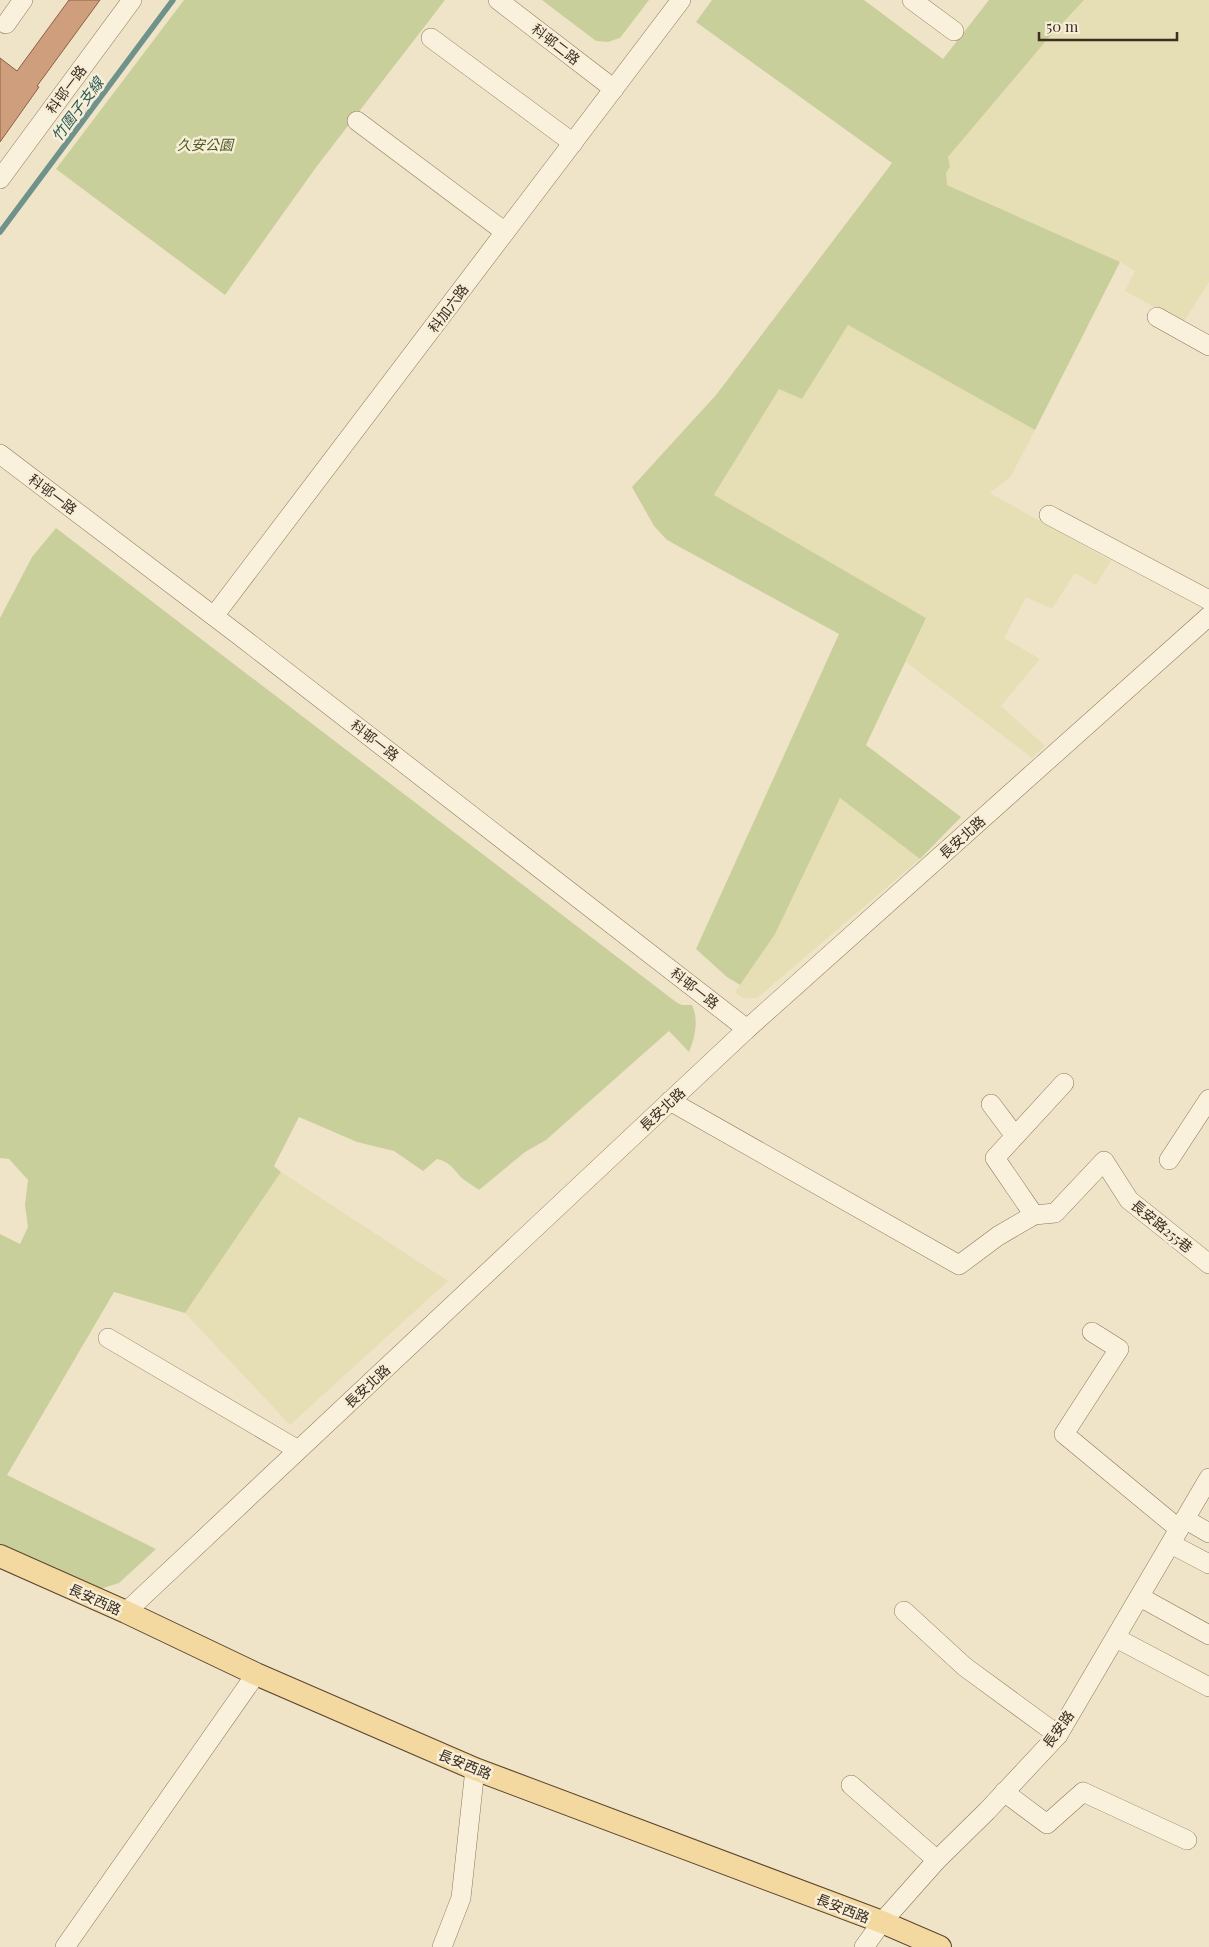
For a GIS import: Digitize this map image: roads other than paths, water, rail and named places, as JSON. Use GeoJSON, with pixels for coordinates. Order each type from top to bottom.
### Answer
{"type":"FeatureCollection","features":[{"type":"Feature","properties":{"kind":"main road","name":"長安西路"},"geometry":{"type":"LineString","coordinates":[[0,1556],[126,1612],[256,1674],[475,1769],[882,1922],[940,1947]]}},
{"type":"Feature","properties":{"kind":"street"},"geometry":{"type":"LineString","coordinates":[[6,24],[23,0]]}},
{"type":"Feature","properties":{"kind":"street","name":"科邨一路"},"geometry":{"type":"LineString","coordinates":[[0,179],[132,0]]}},
{"type":"Feature","properties":{"kind":"street","name":"科邨二路"},"geometry":{"type":"LineString","coordinates":[[498,0],[614,89]]}},
{"type":"Feature","properties":{"kind":"street","name":"科加六路"},"geometry":{"type":"LineString","coordinates":[[214,616],[681,0]]}},
{"type":"Feature","properties":{"kind":"street"},"geometry":{"type":"LineString","coordinates":[[912,0],[954,31]]}},
{"type":"Feature","properties":{"kind":"street"},"geometry":{"type":"LineString","coordinates":[[431,38],[573,143]]}},
{"type":"Feature","properties":{"kind":"street"},"geometry":{"type":"LineString","coordinates":[[357,121],[505,232]]}},
{"type":"Feature","properties":{"kind":"street"},"geometry":{"type":"LineString","coordinates":[[1157,317],[1209,346]]}},
{"type":"Feature","properties":{"kind":"street","name":"科邨一路"},"geometry":{"type":"LineString","coordinates":[[0,454],[214,616],[747,1029]]}},
{"type":"Feature","properties":{"kind":"street"},"geometry":{"type":"LineString","coordinates":[[1049,515],[1209,600]]}},
{"type":"Feature","properties":{"kind":"street","name":"長安北路"},"geometry":{"type":"LineString","coordinates":[[126,1612],[747,1029],[1209,616]]}},
{"type":"Feature","properties":{"kind":"street"},"geometry":{"type":"LineString","coordinates":[[670,1101],[959,1265],[998,1236],[1034,1215],[995,1158],[1064,1083]]}},
{"type":"Feature","properties":{"kind":"street"},"geometry":{"type":"LineString","coordinates":[[1169,1160],[1209,1099]]}},
{"type":"Feature","properties":{"kind":"street"},"geometry":{"type":"LineString","coordinates":[[991,1104],[1015,1136]]}},
{"type":"Feature","properties":{"kind":"street","name":"長安路255巷"},"geometry":{"type":"LineString","coordinates":[[1034,1215],[1055,1213],[1104,1161],[1129,1200],[1209,1264]]}},
{"type":"Feature","properties":{"kind":"street"},"geometry":{"type":"LineString","coordinates":[[1092,1332],[1119,1349],[1064,1434],[1178,1531],[1209,1564]]}},
{"type":"Feature","properties":{"kind":"street"},"geometry":{"type":"LineString","coordinates":[[108,1338],[298,1450]]}},
{"type":"Feature","properties":{"kind":"street","name":"長安路"},"geometry":{"type":"LineString","coordinates":[[864,1947],[882,1922],[937,1860],[1058,1735],[1209,1478]]}},
{"type":"Feature","properties":{"kind":"street"},"geometry":{"type":"LineString","coordinates":[[1178,1531],[1209,1533]]}},
{"type":"Feature","properties":{"kind":"street"},"geometry":{"type":"LineString","coordinates":[[1140,1597],[1209,1635]]}},
{"type":"Feature","properties":{"kind":"street"},"geometry":{"type":"LineString","coordinates":[[904,1611],[965,1667],[1058,1735]]}},
{"type":"Feature","properties":{"kind":"street"},"geometry":{"type":"LineString","coordinates":[[1116,1638],[1209,1687]]}},
{"type":"Feature","properties":{"kind":"street"},"geometry":{"type":"LineString","coordinates":[[65,1947],[256,1674]]}},
{"type":"Feature","properties":{"kind":"street"},"geometry":{"type":"LineString","coordinates":[[442,1947],[461,1898],[475,1769]]}},
{"type":"Feature","properties":{"kind":"street"},"geometry":{"type":"LineString","coordinates":[[851,1785],[937,1860]]}},
{"type":"Feature","properties":{"kind":"street"},"geometry":{"type":"LineString","coordinates":[[1004,1792],[1047,1824],[1083,1792],[1187,1840]]}},
{"type":"Feature","properties":{"kind":"waterway","name":"竹圍子支線"},"geometry":{"type":"LineString","coordinates":[[0,232],[173,0]]}},
{"type":"Feature","properties":{"kind":"park label","name":"久安公園"},"geometry":{"type":"Point","coordinates":[205,144]}}]}
